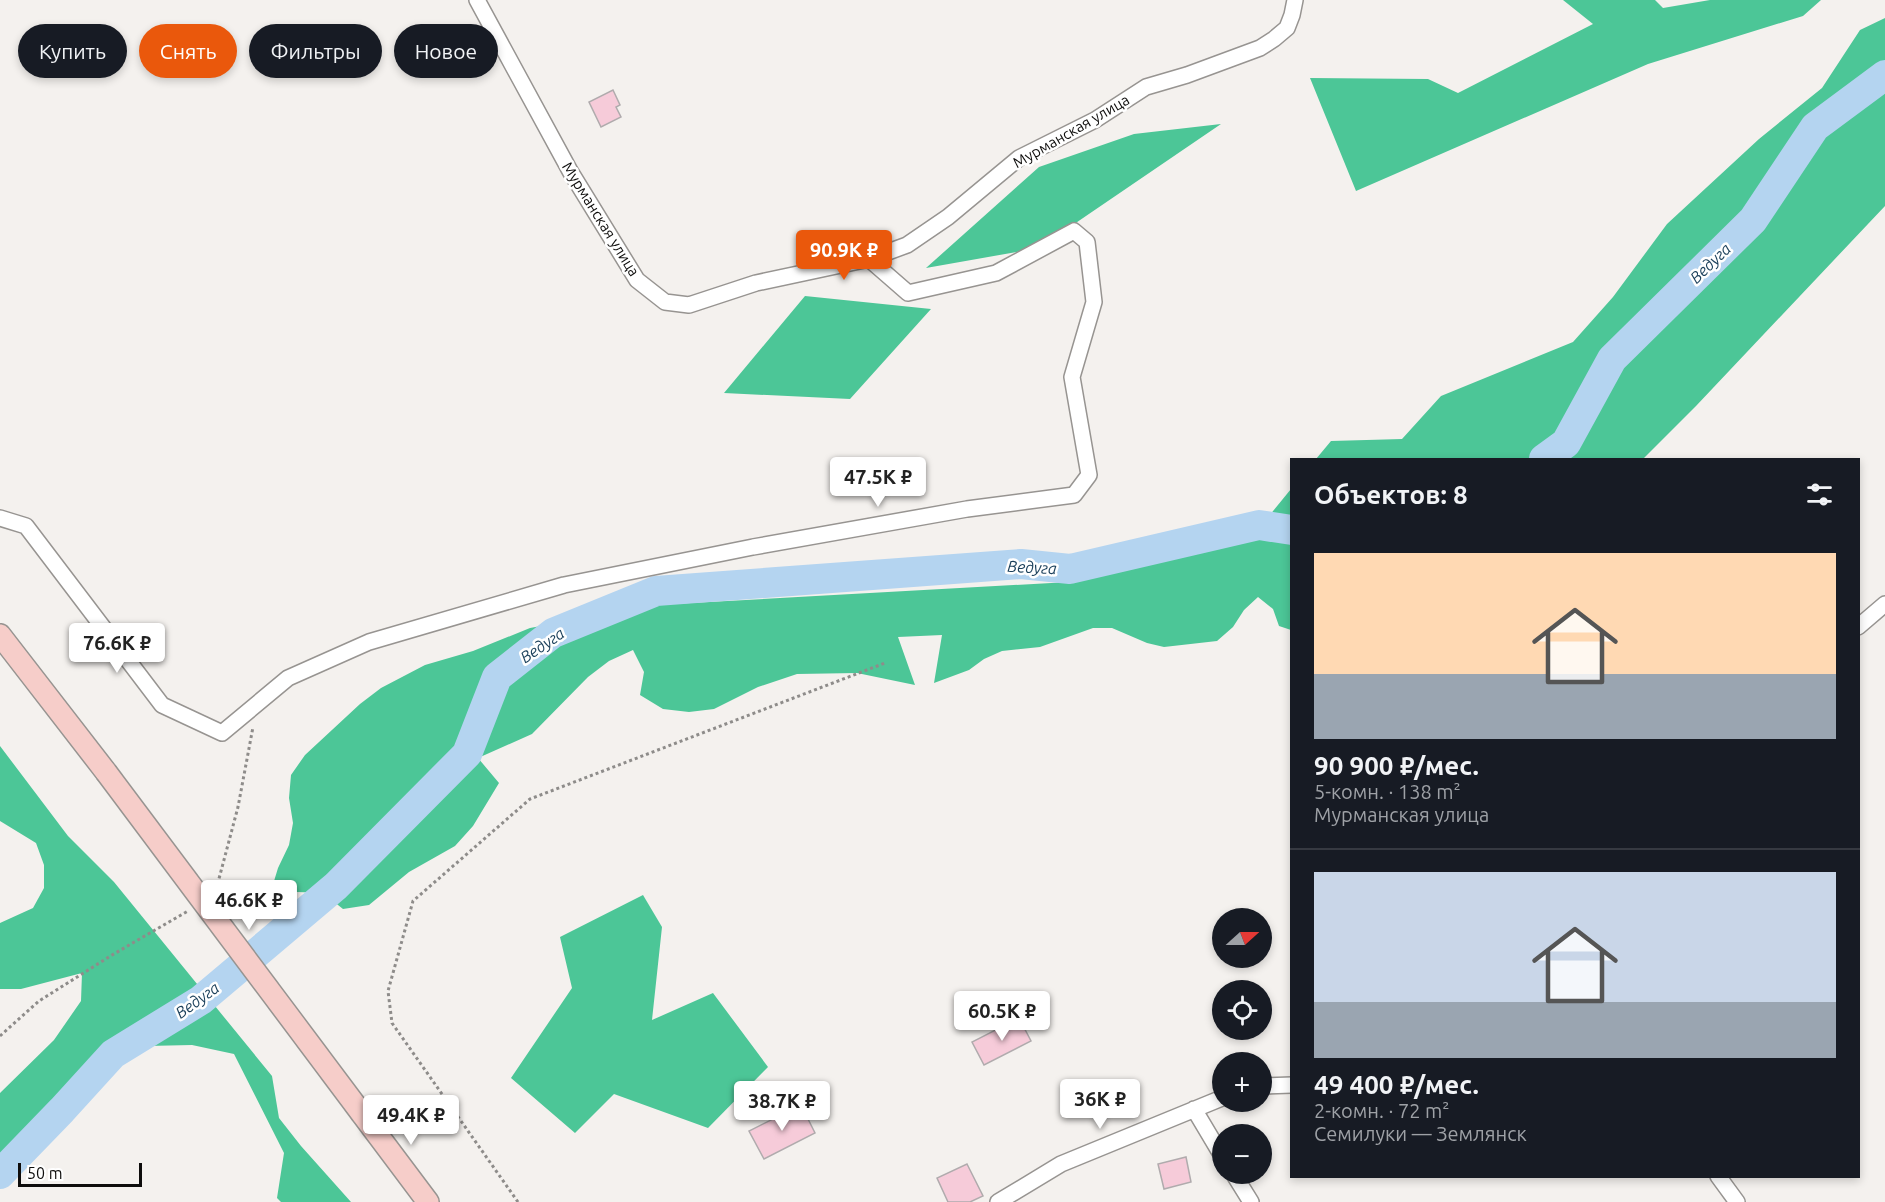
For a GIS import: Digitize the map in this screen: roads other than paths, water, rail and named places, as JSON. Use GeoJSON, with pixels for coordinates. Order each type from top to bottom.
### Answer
{"type":"FeatureCollection","features":[{"type":"Feature","properties":{"kind":"main road"},"geometry":{"type":"LineString","coordinates":[[0,635],[106,772],[428,1202]]}},
{"type":"Feature","properties":{"kind":"street","name":"Мурманская улица"},"geometry":{"type":"LineString","coordinates":[[477,0],[570,171],[637,280],[665,302],[689,305],[756,283],[869,259],[907,245],[948,217],[1019,158],[1095,120],[1146,87],[1187,75],[1260,48],[1287,28],[1295,0]]}},
{"type":"Feature","properties":{"kind":"street"},"geometry":{"type":"LineString","coordinates":[[0,518],[26,526],[162,705],[222,733],[288,678],[369,642],[564,585],[753,547],[967,510],[1074,495],[1089,475],[1072,377],[1094,302],[1087,242],[1074,231],[996,273],[908,293],[869,259]]}},
{"type":"Feature","properties":{"kind":"street"},"geometry":{"type":"LineString","coordinates":[[1860,625],[1885,604]]}},
{"type":"Feature","properties":{"kind":"street"},"geometry":{"type":"LineString","coordinates":[[1272,1086],[1290,1085]]}},
{"type":"Feature","properties":{"kind":"street"},"geometry":{"type":"LineString","coordinates":[[998,1202],[1061,1164],[1212,1102]]}},
{"type":"Feature","properties":{"kind":"street"},"geometry":{"type":"LineString","coordinates":[[1194,1109],[1212,1139]]}},
{"type":"Feature","properties":{"kind":"street"},"geometry":{"type":"LineString","coordinates":[[1719,1178],[1737,1202]]}},
{"type":"Feature","properties":{"kind":"street"},"geometry":{"type":"LineString","coordinates":[[1240,1184],[1251,1202]]}},
{"type":"Feature","properties":{"kind":"waterway","name":"Ведуга"},"geometry":{"type":"LineString","coordinates":[[1545,458],[1566,443],[1612,359],[1753,220],[1815,127],[1885,75]]}},
{"type":"Feature","properties":{"kind":"waterway","name":"Ведуга"},"geometry":{"type":"LineString","coordinates":[[0,1174],[113,1054],[201,1000],[336,886],[467,754],[497,677],[553,633],[656,591],[1021,564],[1070,569],[1259,525],[1290,530]]}}]}
